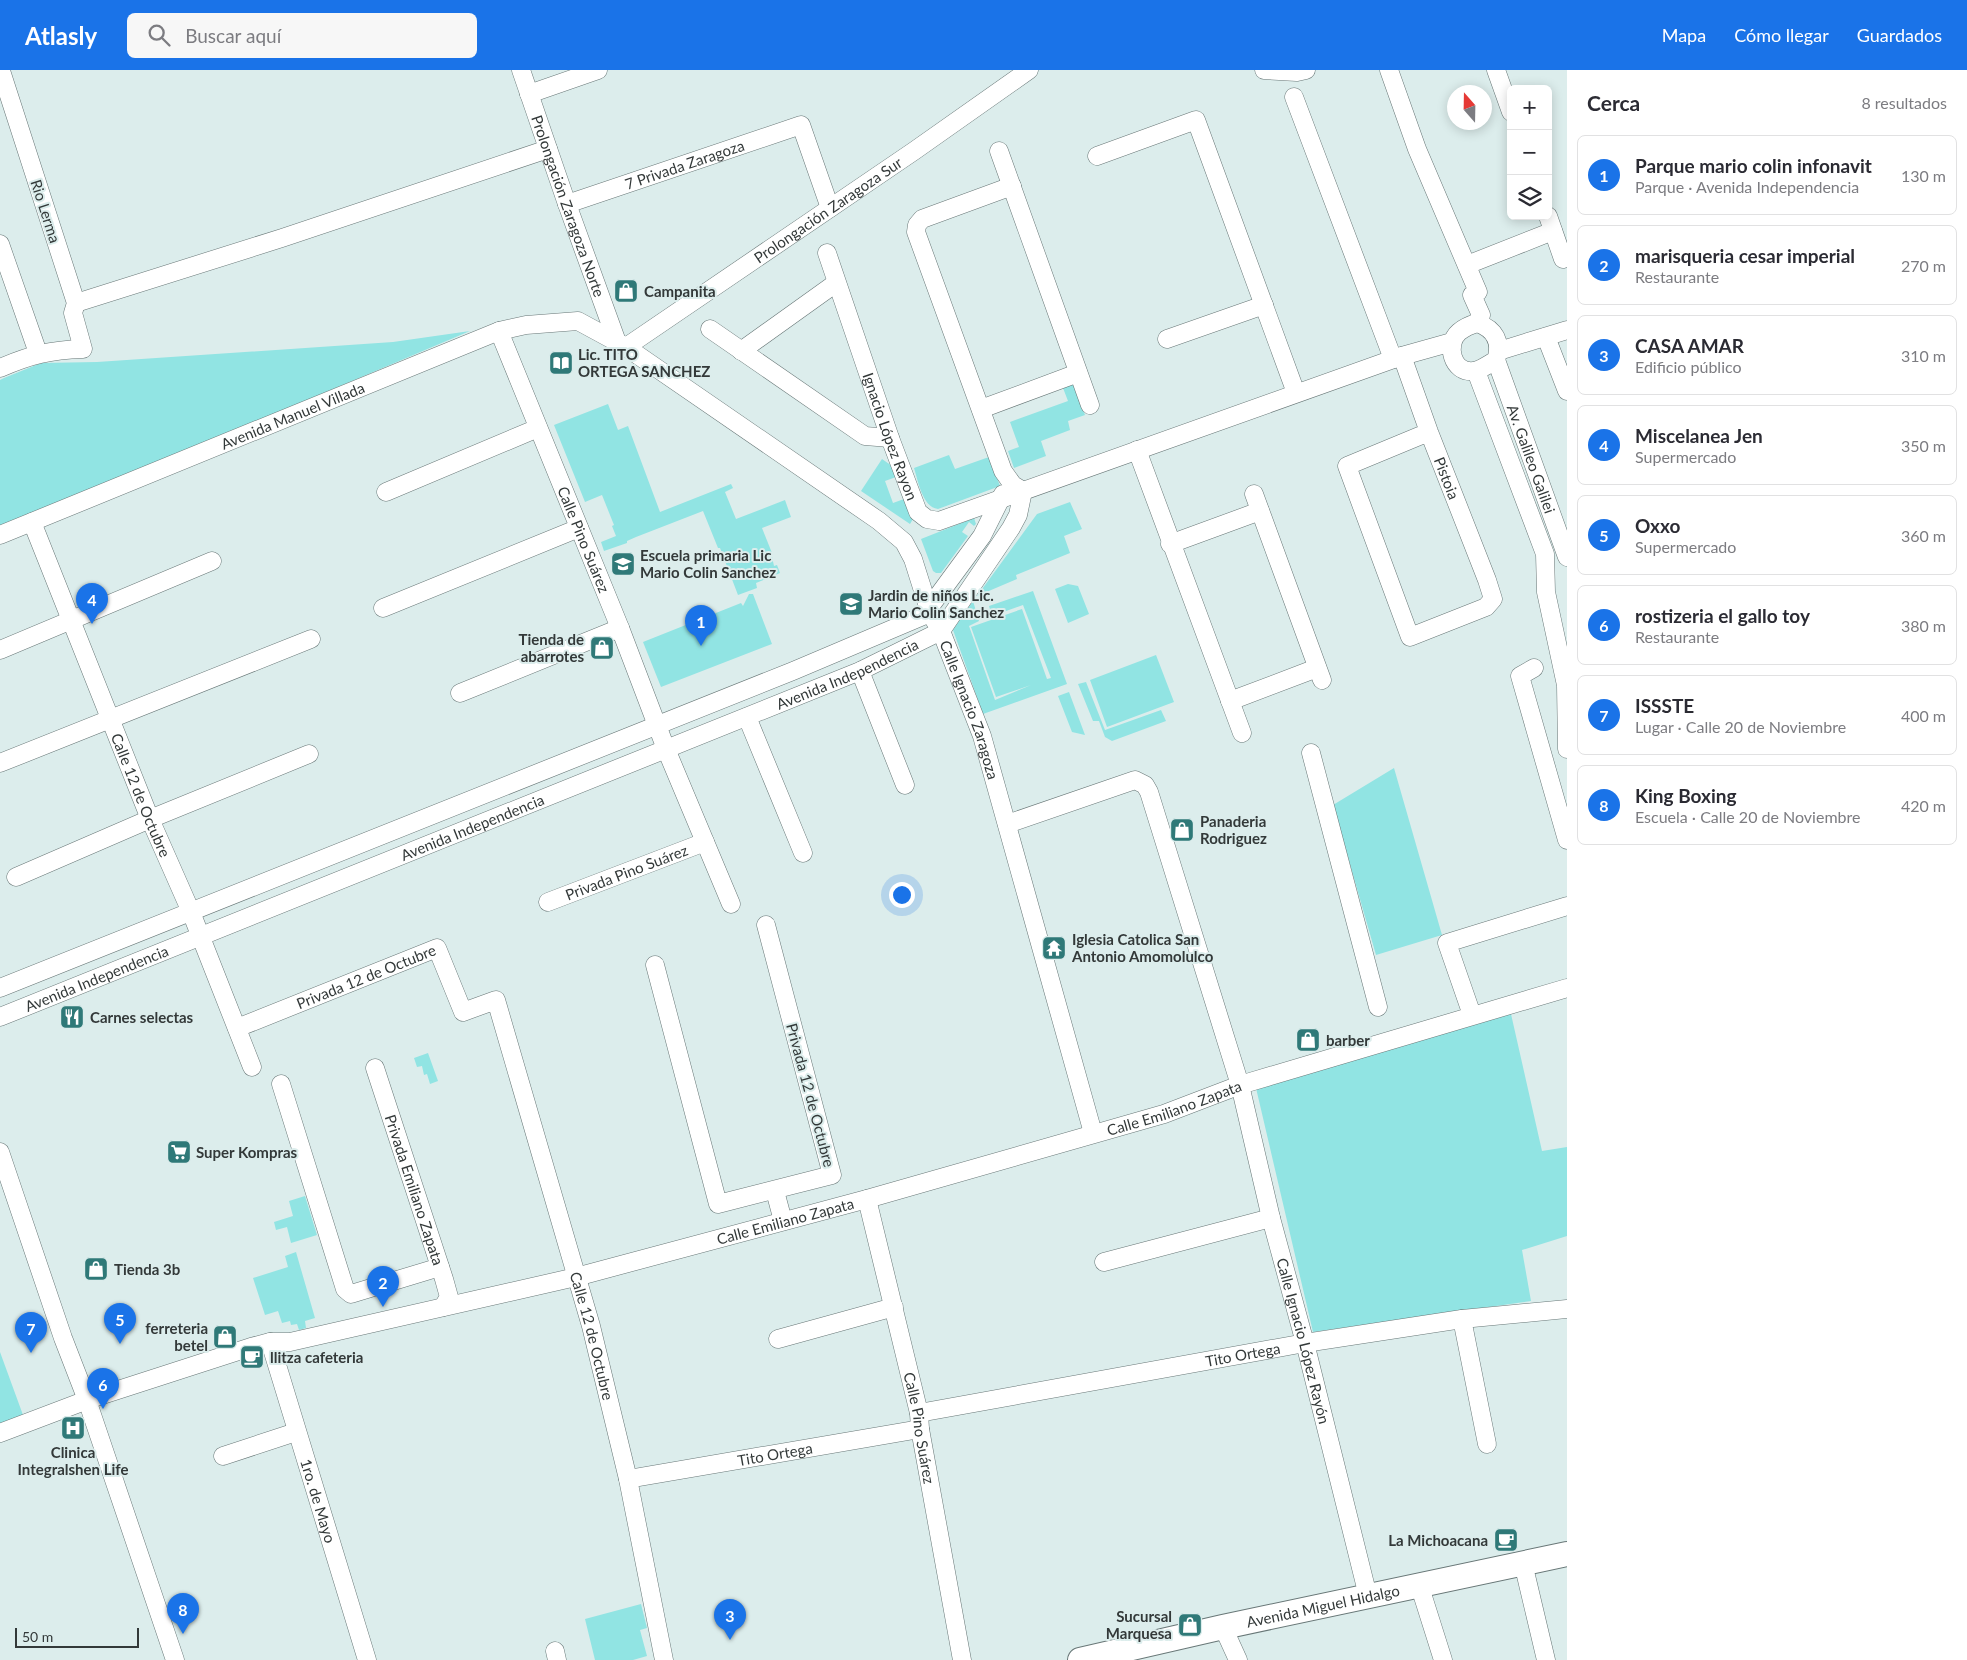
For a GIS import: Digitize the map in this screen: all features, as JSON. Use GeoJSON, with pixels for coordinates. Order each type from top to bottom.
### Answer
{"type":"FeatureCollection","features":[{"type":"Feature","properties":{"kind":"main road","name":"Avenida Miguel Hidalgo"},"geometry":{"type":"LineString","coordinates":[[1080,1660],[1419,1584],[1567,1554]]}},
{"type":"Feature","properties":{"kind":"street","name":"Prolongación Zaragoza Norte"},"geometry":{"type":"LineString","coordinates":[[521,70],[567,204],[622,345]]}},
{"type":"Feature","properties":{"kind":"street"},"geometry":{"type":"LineString","coordinates":[[529,94],[598,70]]}},
{"type":"Feature","properties":{"kind":"street","name":"Prolongación Zaragoza Sur"},"geometry":{"type":"LineString","coordinates":[[622,345],[830,208],[1029,70]]}},
{"type":"Feature","properties":{"kind":"street"},"geometry":{"type":"LineString","coordinates":[[1264,70],[1297,72],[1306,70]]}},
{"type":"Feature","properties":{"kind":"street"},"geometry":{"type":"LineString","coordinates":[[1389,70],[1417,150],[1478,292],[1472,294],[1481,315],[1477,323]]}},
{"type":"Feature","properties":{"kind":"street"},"geometry":{"type":"LineString","coordinates":[[1496,70],[1507,101]]}},
{"type":"Feature","properties":{"kind":"street","name":"Rio Lerma"},"geometry":{"type":"LineString","coordinates":[[5,73],[76,303],[73,313],[83,349],[38,353]]}},
{"type":"Feature","properties":{"kind":"street","name":"Pistoia"},"geometry":{"type":"LineString","coordinates":[[1294,97],[1429,432],[1493,599],[1486,607],[1410,637],[1347,466],[1429,432]]}},
{"type":"Feature","properties":{"kind":"street"},"geometry":{"type":"LineString","coordinates":[[1097,156],[1196,120],[1296,393]]}},
{"type":"Feature","properties":{"kind":"street","name":"7 Privada Zaragoza"},"geometry":{"type":"LineString","coordinates":[[567,204],[801,125],[830,208]]}},
{"type":"Feature","properties":{"kind":"street"},"geometry":{"type":"LineString","coordinates":[[76,303],[548,149]]}},
{"type":"Feature","properties":{"kind":"street"},"geometry":{"type":"LineString","coordinates":[[999,151],[1090,405]]}},
{"type":"Feature","properties":{"kind":"street"},"geometry":{"type":"LineString","coordinates":[[930,610],[982,536],[1006,489],[1003,471],[916,232],[917,225],[922,219],[1012,186]]}},
{"type":"Feature","properties":{"kind":"street"},"geometry":{"type":"LineString","coordinates":[[1466,266],[1550,224],[1563,259]]}},
{"type":"Feature","properties":{"kind":"street"},"geometry":{"type":"LineString","coordinates":[[0,244],[38,353],[0,368]]}},
{"type":"Feature","properties":{"kind":"street","name":"Ignacio López Rayon"},"geometry":{"type":"LineString","coordinates":[[826,253],[890,438],[918,512],[927,519],[939,521],[1398,357],[1452,342]]}},
{"type":"Feature","properties":{"kind":"street"},"geometry":{"type":"LineString","coordinates":[[742,351],[836,283]]}},
{"type":"Feature","properties":{"kind":"street"},"geometry":{"type":"LineString","coordinates":[[1167,339],[1264,305]]}},
{"type":"Feature","properties":{"kind":"street","name":"Avenida Manuel Villada"},"geometry":{"type":"LineString","coordinates":[[0,535],[499,331],[526,325],[578,321],[591,326]]}},
{"type":"Feature","properties":{"kind":"street"},"geometry":{"type":"LineString","coordinates":[[1497,356],[1495,334],[1488,327],[1477,323],[1466,326],[1452,342],[1451,352],[1454,361],[1467,371],[1476,371],[1497,356],[1567,330]]}},
{"type":"Feature","properties":{"kind":"street","name":"Calle Ignacio Zaragoza"},"geometry":{"type":"LineString","coordinates":[[591,326],[622,345],[889,529],[904,542],[913,559],[930,610],[941,631],[982,736],[1093,1133]]}},
{"type":"Feature","properties":{"kind":"street"},"geometry":{"type":"LineString","coordinates":[[710,329],[865,436],[890,438]]}},
{"type":"Feature","properties":{"kind":"street","name":"Calle Pino Suárez"},"geometry":{"type":"LineString","coordinates":[[499,331],[620,628],[666,749]]}},
{"type":"Feature","properties":{"kind":"street"},"geometry":{"type":"LineString","coordinates":[[1546,338],[1567,391]]}},
{"type":"Feature","properties":{"kind":"street","name":"Av. Galileo Galilei"},"geometry":{"type":"LineString","coordinates":[[1497,356],[1566,553]]}},
{"type":"Feature","properties":{"kind":"street"},"geometry":{"type":"LineString","coordinates":[[1476,371],[1545,554],[1546,592],[1559,607],[1567,685],[1567,749]]}},
{"type":"Feature","properties":{"kind":"street"},"geometry":{"type":"LineString","coordinates":[[981,409],[1078,373]]}},
{"type":"Feature","properties":{"kind":"street"},"geometry":{"type":"LineString","coordinates":[[386,492],[538,428]]}},
{"type":"Feature","properties":{"kind":"street"},"geometry":{"type":"LineString","coordinates":[[1137,450],[1170,544],[1242,733]]}},
{"type":"Feature","properties":{"kind":"street"},"geometry":{"type":"LineString","coordinates":[[941,631],[1018,515],[1023,491],[1013,485],[1003,471]]}},
{"type":"Feature","properties":{"kind":"street"},"geometry":{"type":"LineString","coordinates":[[1230,701],[1319,674],[1254,494]]}},
{"type":"Feature","properties":{"kind":"street"},"geometry":{"type":"LineString","coordinates":[[1170,544],[1260,511]]}},
{"type":"Feature","properties":{"kind":"street","name":"Calle 12 de Octubre"},"geometry":{"type":"LineString","coordinates":[[32,522],[150,818],[191,912],[252,1066]]}},
{"type":"Feature","properties":{"kind":"street"},"geometry":{"type":"LineString","coordinates":[[383,608],[579,528]]}},
{"type":"Feature","properties":{"kind":"street"},"geometry":{"type":"LineString","coordinates":[[982,536],[998,547]]}},
{"type":"Feature","properties":{"kind":"street"},"geometry":{"type":"LineString","coordinates":[[1545,554],[1566,553]]}},
{"type":"Feature","properties":{"kind":"street"},"geometry":{"type":"LineString","coordinates":[[0,650],[212,561]]}},
{"type":"Feature","properties":{"kind":"street"},"geometry":{"type":"LineString","coordinates":[[954,574],[970,586]]}},
{"type":"Feature","properties":{"kind":"street","name":"Avenida Independencia"},"geometry":{"type":"LineString","coordinates":[[0,988],[793,671],[930,610]]}},
{"type":"Feature","properties":{"kind":"street"},"geometry":{"type":"LineString","coordinates":[[460,692],[620,628]]}},
{"type":"Feature","properties":{"kind":"street","name":"Avenida Independencia"},"geometry":{"type":"LineString","coordinates":[[0,1017],[747,717],[860,670],[941,631]]}},
{"type":"Feature","properties":{"kind":"street"},"geometry":{"type":"LineString","coordinates":[[0,764],[311,639]]}},
{"type":"Feature","properties":{"kind":"street"},"geometry":{"type":"LineString","coordinates":[[860,670],[905,785]]}},
{"type":"Feature","properties":{"kind":"street"},"geometry":{"type":"LineString","coordinates":[[793,671],[802,693]]}},
{"type":"Feature","properties":{"kind":"street"},"geometry":{"type":"LineString","coordinates":[[1527,672],[1567,840]]}},
{"type":"Feature","properties":{"kind":"street"},"geometry":{"type":"LineString","coordinates":[[747,717],[803,853]]}},
{"type":"Feature","properties":{"kind":"street","name":"Privada Pino Suárez"},"geometry":{"type":"LineString","coordinates":[[666,749],[731,904]]}},
{"type":"Feature","properties":{"kind":"street"},"geometry":{"type":"LineString","coordinates":[[1311,753],[1378,1007]]}},
{"type":"Feature","properties":{"kind":"street"},"geometry":{"type":"LineString","coordinates":[[16,877],[150,818],[309,754]]}},
{"type":"Feature","properties":{"kind":"street","name":"Calle Ignacio López Rayón"},"geometry":{"type":"LineString","coordinates":[[1007,824],[1135,780],[1144,785],[1149,792],[1240,1085],[1271,1218],[1305,1343],[1368,1596]]}},
{"type":"Feature","properties":{"kind":"street"},"geometry":{"type":"LineString","coordinates":[[428,817],[440,839]]}},
{"type":"Feature","properties":{"kind":"street","name":"Privada Pino Suárez"},"geometry":{"type":"LineString","coordinates":[[548,902],[705,842]]}},
{"type":"Feature","properties":{"kind":"street"},"geometry":{"type":"LineString","coordinates":[[1472,1016],[1448,943],[1567,906]]}},
{"type":"Feature","properties":{"kind":"street","name":"Privada 12 de Octubre"},"geometry":{"type":"LineString","coordinates":[[655,966],[718,1204],[832,1175],[766,925]]}},
{"type":"Feature","properties":{"kind":"street","name":"Privada 12 de Octubre"},"geometry":{"type":"LineString","coordinates":[[237,1028],[437,948],[463,1012],[496,1000],[501,1017]]}},
{"type":"Feature","properties":{"kind":"street","name":"Calle Emiliano Zapata"},"geometry":{"type":"LineString","coordinates":[[0,1433],[87,1400],[270,1342],[290,1342],[576,1277],[867,1199],[1164,1114],[1240,1085],[1567,988]]}},
{"type":"Feature","properties":{"kind":"street","name":"Calle 12 de Octubre"},"geometry":{"type":"LineString","coordinates":[[501,1017],[591,1326],[628,1479],[664,1660]]}},
{"type":"Feature","properties":{"kind":"street","name":"Privada Emiliano Zapata"},"geometry":{"type":"LineString","coordinates":[[281,1084],[345,1289],[351,1294],[440,1266],[375,1068]]}},
{"type":"Feature","properties":{"kind":"street"},"geometry":{"type":"LineString","coordinates":[[0,1152],[32,1240],[175,1660]]}},
{"type":"Feature","properties":{"kind":"street"},"geometry":{"type":"LineString","coordinates":[[775,1191],[783,1221]]}},
{"type":"Feature","properties":{"kind":"street","name":"Calle Pino Suárez"},"geometry":{"type":"LineString","coordinates":[[867,1199],[894,1307],[919,1421],[962,1660]]}},
{"type":"Feature","properties":{"kind":"street"},"geometry":{"type":"LineString","coordinates":[[1104,1262],[1271,1218]]}},
{"type":"Feature","properties":{"kind":"street"},"geometry":{"type":"LineString","coordinates":[[440,1266],[449,1297],[443,1307]]}},
{"type":"Feature","properties":{"kind":"street"},"geometry":{"type":"LineString","coordinates":[[778,1340],[894,1307]]}},
{"type":"Feature","properties":{"kind":"street","name":"Tito Ortega"},"geometry":{"type":"LineString","coordinates":[[628,1479],[1305,1343],[1462,1319],[1567,1309]]}},
{"type":"Feature","properties":{"kind":"street"},"geometry":{"type":"LineString","coordinates":[[1462,1319],[1487,1444]]}},
{"type":"Feature","properties":{"kind":"street","name":"1ro. de Mayo"},"geometry":{"type":"LineString","coordinates":[[270,1342],[366,1660]]}},
{"type":"Feature","properties":{"kind":"street"},"geometry":{"type":"LineString","coordinates":[[223,1456],[296,1432]]}},
{"type":"Feature","properties":{"kind":"street"},"geometry":{"type":"LineString","coordinates":[[1523,1564],[1546,1660]]}},
{"type":"Feature","properties":{"kind":"street"},"geometry":{"type":"LineString","coordinates":[[1419,1584],[1443,1660]]}},
{"type":"Feature","properties":{"kind":"street"},"geometry":{"type":"LineString","coordinates":[[1223,1627],[1238,1660]]}},
{"type":"Feature","properties":{"kind":"shaded area"},"geometry":{"type":"Polygon","coordinates":[[[470,331],[95,490],[0,528],[0,380],[4,378],[41,363],[97,362],[393,342],[470,331]]]}},
{"type":"Feature","properties":{"kind":"shaded area"},"geometry":{"type":"Polygon","coordinates":[[[1073,384],[1085,415],[1068,421],[1070,430],[1041,441],[1046,456],[1014,468],[1008,451],[1019,447],[1010,422],[1068,401],[1063,388],[1073,384]]]}},
{"type":"Feature","properties":{"kind":"shaded area"},"geometry":{"type":"Polygon","coordinates":[[[608,404],[618,430],[628,426],[660,512],[731,484],[733,488],[725,492],[736,519],[785,500],[791,517],[762,528],[772,553],[769,554],[770,557],[772,557],[774,566],[777,565],[780,573],[756,583],[757,588],[738,595],[703,511],[604,551],[601,542],[616,536],[612,526],[614,525],[602,495],[585,502],[554,425],[608,404]]]}},
{"type":"Feature","properties":{"kind":"shaded area"},"geometry":{"type":"Polygon","coordinates":[[[949,455],[955,469],[989,457],[1000,486],[938,509],[933,507],[921,492],[914,468],[949,455]]]}},
{"type":"Feature","properties":{"kind":"shaded area"},"geometry":{"type":"Polygon","coordinates":[[[882,459],[892,466],[896,477],[885,481],[893,503],[904,499],[913,519],[910,524],[861,491],[882,459]]]}},
{"type":"Feature","properties":{"kind":"shaded area"},"geometry":{"type":"Polygon","coordinates":[[[1070,502],[1082,529],[1064,536],[1070,553],[1016,575],[1017,579],[977,596],[1037,514],[1070,502]]]}},
{"type":"Feature","properties":{"kind":"shaded area"},"geometry":{"type":"Polygon","coordinates":[[[974,518],[976,524],[974,526],[969,522],[962,532],[968,536],[941,573],[933,571],[921,539],[974,518]]]}},
{"type":"Feature","properties":{"kind":"shaded area"},"geometry":{"type":"Polygon","coordinates":[[[1068,584],[1078,586],[1089,614],[1068,623],[1055,589],[1068,584]]]}},
{"type":"Feature","properties":{"kind":"shaded area"},"geometry":{"type":"Polygon","coordinates":[[[1033,591],[1067,684],[983,714],[953,630],[973,601],[979,621],[969,626],[995,700],[1031,685],[996,697],[971,627],[1022,609],[1047,679],[1051,678],[1023,605],[992,616],[989,606],[1033,591]]]}},
{"type":"Feature","properties":{"kind":"shaded area"},"geometry":{"type":"Polygon","coordinates":[[[749,594],[753,594],[772,644],[661,687],[643,642],[741,603],[743,606],[749,594]]]}},
{"type":"Feature","properties":{"kind":"shaded area"},"geometry":{"type":"Polygon","coordinates":[[[1156,655],[1174,702],[1107,727],[1090,680],[1156,655]]]}},
{"type":"Feature","properties":{"kind":"shaded area"},"geometry":{"type":"Polygon","coordinates":[[[1086,682],[1105,730],[1161,710],[1166,721],[1112,741],[1105,737],[1099,721],[1093,721],[1078,684],[1086,682]]]}},
{"type":"Feature","properties":{"kind":"shaded area"},"geometry":{"type":"Polygon","coordinates":[[[1069,692],[1085,735],[1072,732],[1058,696],[1069,692]]]}},
{"type":"Feature","properties":{"kind":"shaded area"},"geometry":{"type":"Polygon","coordinates":[[[1394,768],[1442,935],[1376,955],[1333,805],[1394,768]]]}},
{"type":"Feature","properties":{"kind":"shaded area"},"geometry":{"type":"Polygon","coordinates":[[[1511,1014],[1542,1151],[1567,1147],[1567,1236],[1522,1250],[1531,1301],[1313,1332],[1256,1088],[1511,1014]]]}},
{"type":"Feature","properties":{"kind":"shaded area"},"geometry":{"type":"Polygon","coordinates":[[[428,1053],[438,1081],[430,1084],[427,1074],[424,1075],[422,1066],[417,1067],[414,1058],[428,1053]]]}},
{"type":"Feature","properties":{"kind":"shaded area"},"geometry":{"type":"Polygon","coordinates":[[[305,1196],[317,1235],[291,1243],[287,1227],[276,1230],[274,1222],[293,1216],[289,1201],[305,1196]]]}},
{"type":"Feature","properties":{"kind":"shaded area"},"geometry":{"type":"Polygon","coordinates":[[[296,1252],[315,1318],[305,1321],[306,1328],[299,1330],[297,1324],[291,1325],[290,1321],[282,1323],[278,1311],[265,1315],[253,1278],[288,1267],[285,1256],[296,1252]]]}},
{"type":"Feature","properties":{"kind":"shaded area"},"geometry":{"type":"Polygon","coordinates":[[[0,1352],[23,1415],[0,1424],[0,1352]]]}},
{"type":"Feature","properties":{"kind":"shaded area"},"geometry":{"type":"Polygon","coordinates":[[[641,1604],[647,1628],[640,1630],[647,1656],[633,1660],[595,1660],[585,1619],[641,1604]]]}},
{"type":"Feature","properties":{"kind":"place","name":"Campanita"},"geometry":{"type":"Point","coordinates":[626,291]}},
{"type":"Feature","properties":{"kind":"place","name":"Lic. TITO ORTEGA SANCHEZ"},"geometry":{"type":"Point","coordinates":[561,363]}},
{"type":"Feature","properties":{"kind":"place","name":"Escuela primaria Lic Mario Colin Sanchez"},"geometry":{"type":"Point","coordinates":[623,564]}},
{"type":"Feature","properties":{"kind":"place","name":"Jardin de niños Lic. Mario Colin Sanchez"},"geometry":{"type":"Point","coordinates":[851,604]}},
{"type":"Feature","properties":{"kind":"place","name":"Miscelanea Jen"},"geometry":{"type":"Point","coordinates":[92,624]}},
{"type":"Feature","properties":{"kind":"place","name":"Parque mario colin infonavit"},"geometry":{"type":"Point","coordinates":[701,646]}},
{"type":"Feature","properties":{"kind":"place","name":"Tienda de abarrotes"},"geometry":{"type":"Point","coordinates":[602,648]}},
{"type":"Feature","properties":{"kind":"place","name":"Panaderia Rodriguez"},"geometry":{"type":"Point","coordinates":[1182,830]}},
{"type":"Feature","properties":{"kind":"place","name":"Iglesia Catolica San Antonio Amomolulco"},"geometry":{"type":"Point","coordinates":[1054,948]}},
{"type":"Feature","properties":{"kind":"place","name":"Carnes selectas"},"geometry":{"type":"Point","coordinates":[72,1017]}},
{"type":"Feature","properties":{"kind":"place","name":"barber"},"geometry":{"type":"Point","coordinates":[1308,1040]}},
{"type":"Feature","properties":{"kind":"place","name":"Super Kompras"},"geometry":{"type":"Point","coordinates":[179,1152]}},
{"type":"Feature","properties":{"kind":"place","name":"Tienda 3b"},"geometry":{"type":"Point","coordinates":[96,1269]}},
{"type":"Feature","properties":{"kind":"place","name":"marisqueria cesar imperial"},"geometry":{"type":"Point","coordinates":[383,1307]}},
{"type":"Feature","properties":{"kind":"place","name":"ferreteria betel"},"geometry":{"type":"Point","coordinates":[225,1337]}},
{"type":"Feature","properties":{"kind":"place","name":"Oxxo"},"geometry":{"type":"Point","coordinates":[120,1344]}},
{"type":"Feature","properties":{"kind":"place","name":"ISSSTE"},"geometry":{"type":"Point","coordinates":[31,1353]}},
{"type":"Feature","properties":{"kind":"place","name":"llitza cafeteria"},"geometry":{"type":"Point","coordinates":[252,1357]}},
{"type":"Feature","properties":{"kind":"place","name":"rostizeria el gallo toy"},"geometry":{"type":"Point","coordinates":[103,1409]}},
{"type":"Feature","properties":{"kind":"place","name":"Clinica Integralshen Life"},"geometry":{"type":"Point","coordinates":[73,1428]}},
{"type":"Feature","properties":{"kind":"place","name":"La Michoacana"},"geometry":{"type":"Point","coordinates":[1506,1540]}},
{"type":"Feature","properties":{"kind":"place","name":"Sucursal Marquesa"},"geometry":{"type":"Point","coordinates":[1190,1625]}},
{"type":"Feature","properties":{"kind":"place","name":"King Boxing"},"geometry":{"type":"Point","coordinates":[183,1634]}},
{"type":"Feature","properties":{"kind":"place","name":"CASA AMAR"},"geometry":{"type":"Point","coordinates":[730,1640]}}]}
